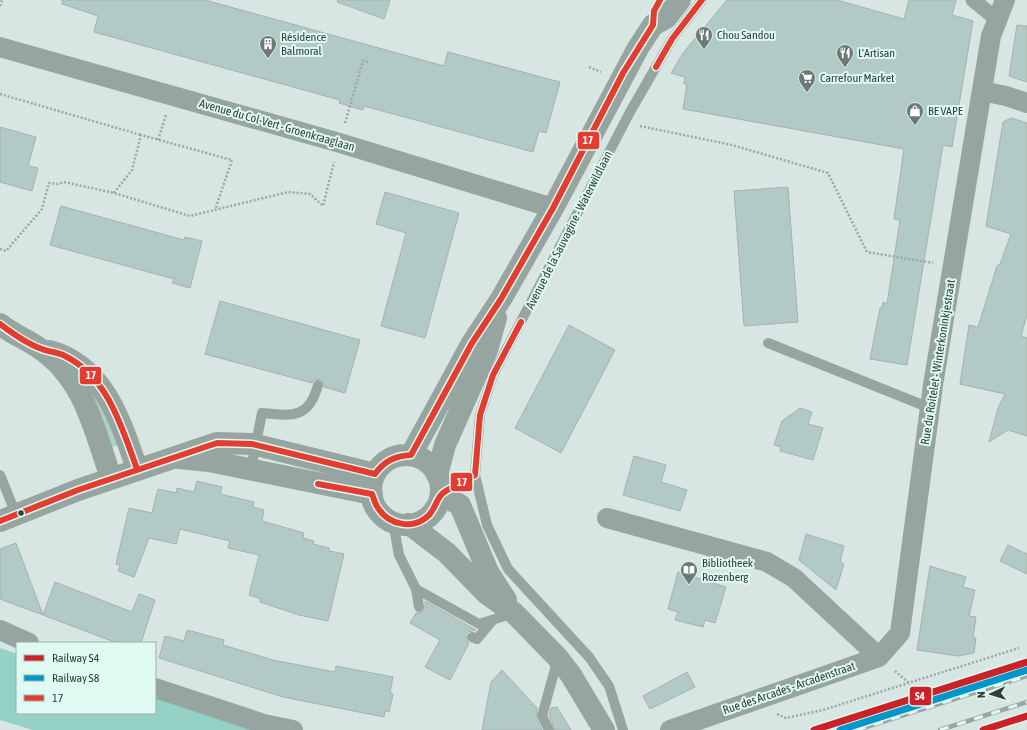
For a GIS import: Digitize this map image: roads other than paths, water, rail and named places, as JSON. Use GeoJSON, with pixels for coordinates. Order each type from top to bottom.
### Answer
{"type":"FeatureCollection","features":[{"type":"Feature","properties":{"kind":"street","name":"Avenue de la Sauvagine - Waterwildlaan"},"geometry":{"type":"LineString","coordinates":[[411,455],[472,343],[502,299],[553,208],[623,73],[653,25],[654,11],[660,0]]}},
{"type":"Feature","properties":{"kind":"street","name":"Avenue de la Sauvagine - Waterwildlaan"},"geometry":{"type":"LineString","coordinates":[[653,25],[666,18],[680,0]]}},
{"type":"Feature","properties":{"kind":"street"},"geometry":{"type":"LineString","coordinates":[[973,0],[994,17]]}},
{"type":"Feature","properties":{"kind":"street","name":"Rue du Roitelet - Winterkoninkjestraat"},"geometry":{"type":"LineString","coordinates":[[900,634],[930,408],[991,36],[1005,0]]}},
{"type":"Feature","properties":{"kind":"street","name":"Avenue du Col-Vert - Groenkraaglaan"},"geometry":{"type":"LineString","coordinates":[[0,47],[340,143],[553,208]]}},
{"type":"Feature","properties":{"kind":"street"},"geometry":{"type":"LineString","coordinates":[[982,91],[1006,96],[1027,103]]}},
{"type":"Feature","properties":{"kind":"street","name":"Avenue de la Sauvagine - Waterwildlaan"},"geometry":{"type":"LineString","coordinates":[[439,485],[445,445],[487,350],[502,299]]}},
{"type":"Feature","properties":{"kind":"street"},"geometry":{"type":"LineString","coordinates":[[0,324],[40,348],[72,380],[84,400],[111,478]]}},
{"type":"Feature","properties":{"kind":"street"},"geometry":{"type":"LineString","coordinates":[[40,348],[64,355],[80,365],[94,378],[110,400],[137,470]]}},
{"type":"Feature","properties":{"kind":"street"},"geometry":{"type":"LineString","coordinates":[[8,517],[111,478],[217,443],[255,445],[373,484]]}},
{"type":"Feature","properties":{"kind":"street"},"geometry":{"type":"LineString","coordinates":[[514,613],[488,572],[460,505],[439,485],[427,462],[411,455],[393,458],[383,464],[373,484],[374,504],[380,513],[401,523],[447,553],[487,594],[514,613],[558,658],[571,675],[604,730]]}},
{"type":"Feature","properties":{"kind":"street"},"geometry":{"type":"LineString","coordinates":[[174,458],[209,461],[251,469],[373,484]]}},
{"type":"Feature","properties":{"kind":"street"},"geometry":{"type":"LineString","coordinates":[[401,523],[419,522],[428,516],[438,504],[439,485]]}},
{"type":"Feature","properties":{"kind":"street"},"geometry":{"type":"LineString","coordinates":[[607,518],[767,562],[794,578],[879,657]]}},
{"type":"Feature","properties":{"kind":"street"},"geometry":{"type":"LineString","coordinates":[[0,630],[27,642]]}},
{"type":"Feature","properties":{"kind":"street","name":"Rue des Arcades - Arcadenstraat"},"geometry":{"type":"LineString","coordinates":[[670,730],[879,657],[900,634]]}},
{"type":"Feature","properties":{"kind":"street"},"geometry":{"type":"LineString","coordinates":[[156,688],[264,724],[293,730]]}},
{"type":"Feature","properties":{"kind":"lane","name":"Avenue de la Sauvagine - Waterwildlaan"},"geometry":{"type":"LineString","coordinates":[[623,730],[609,686],[589,657],[508,569],[487,525],[475,475],[480,415],[493,375],[630,112],[672,39],[702,0]]}},
{"type":"Feature","properties":{"kind":"lane"},"geometry":{"type":"LineString","coordinates":[[768,343],[930,408]]}},
{"type":"Feature","properties":{"kind":"lane"},"geometry":{"type":"LineString","coordinates":[[251,469],[262,413],[291,414],[305,411],[314,400],[318,385]]}},
{"type":"Feature","properties":{"kind":"lane"},"geometry":{"type":"LineString","coordinates":[[0,474],[8,517]]}},
{"type":"Feature","properties":{"kind":"lane"},"geometry":{"type":"LineString","coordinates":[[439,485],[475,475]]}},
{"type":"Feature","properties":{"kind":"lane"},"geometry":{"type":"LineString","coordinates":[[401,523],[399,555],[416,589],[419,607]]}},
{"type":"Feature","properties":{"kind":"lane"},"geometry":{"type":"LineString","coordinates":[[416,589],[479,624],[514,613]]}},
{"type":"Feature","properties":{"kind":"lane"},"geometry":{"type":"LineString","coordinates":[[472,637],[477,639],[492,621]]}},
{"type":"Feature","properties":{"kind":"lane"},"geometry":{"type":"LineString","coordinates":[[549,730],[542,716],[558,658]]}},
{"type":"Feature","properties":{"kind":"railway"},"geometry":{"type":"LineString","coordinates":[[857,730],[1027,676]]}},
{"type":"Feature","properties":{"kind":"railway"},"geometry":{"type":"LineString","coordinates":[[940,730],[1027,702]]}},
{"type":"Feature","properties":{"kind":"rail line","name":"S4"},"geometry":{"type":"LineString","coordinates":[[814,730],[1027,662]]}},
{"type":"Feature","properties":{"kind":"rail line","name":"S8"},"geometry":{"type":"LineString","coordinates":[[840,730],[1027,670]]}},
{"type":"Feature","properties":{"kind":"rail line","name":"S4"},"geometry":{"type":"LineString","coordinates":[[983,730],[1027,716]]}},
{"type":"Feature","properties":{"kind":"place","name":"Chou Sandou"},"geometry":{"type":"Point","coordinates":[704,50]}},
{"type":"Feature","properties":{"kind":"place","name":"Résidence Balmoral"},"geometry":{"type":"Point","coordinates":[268,59]}},
{"type":"Feature","properties":{"kind":"place","name":"L'Artisan"},"geometry":{"type":"Point","coordinates":[845,68]}},
{"type":"Feature","properties":{"kind":"place","name":"Carrefour Market"},"geometry":{"type":"Point","coordinates":[807,93]}},
{"type":"Feature","properties":{"kind":"place","name":"BE VAPE"},"geometry":{"type":"Point","coordinates":[915,126]}},
{"type":"Feature","properties":{"kind":"place","name":"Bibliotheek Rozenberg"},"geometry":{"type":"Point","coordinates":[689,585]}}]}
